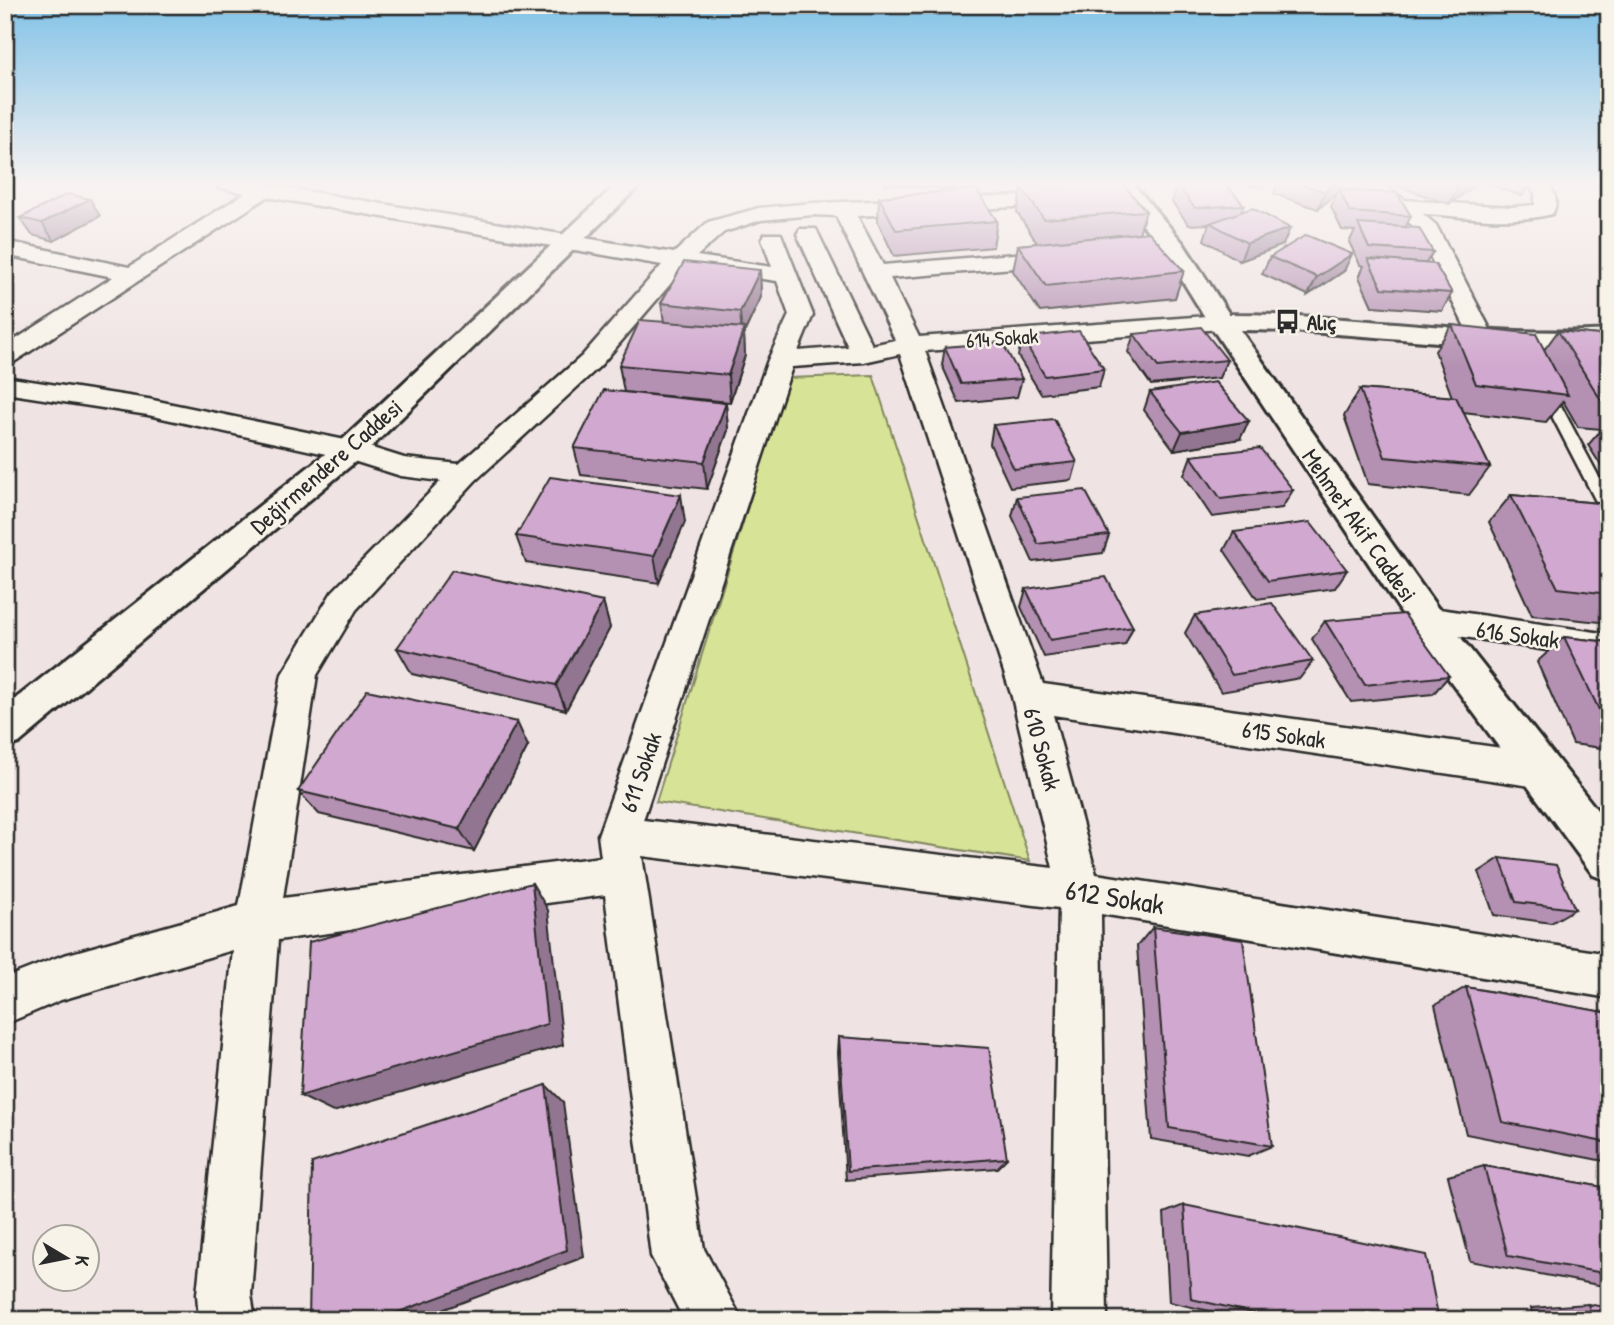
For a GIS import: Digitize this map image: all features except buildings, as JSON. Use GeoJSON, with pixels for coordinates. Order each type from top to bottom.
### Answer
{"type":"FeatureCollection","features":[{"type":"Feature","properties":{"kind":"street"},"geometry":{"type":"LineString","coordinates":[[5,357],[180,245]]}},
{"type":"Feature","properties":{"kind":"street","name":"Değirmendere Caddesi"},"geometry":{"type":"LineString","coordinates":[[5,731],[351,450],[566,245]]}},
{"type":"Feature","properties":{"kind":"street"},"geometry":{"type":"LineString","coordinates":[[579,245],[677,262],[787,276]]}},
{"type":"Feature","properties":{"kind":"street"},"geometry":{"type":"LineString","coordinates":[[227,1320],[224,1294],[258,922],[300,674],[344,601],[465,474],[592,361],[677,262],[696,245]]}},
{"type":"Feature","properties":{"kind":"street","name":"611 Sokak"},"geometry":{"type":"LineString","coordinates":[[714,1320],[678,1256],[621,854],[781,360],[801,315],[775,245]]}},
{"type":"Feature","properties":{"kind":"street"},"geometry":{"type":"LineString","coordinates":[[813,245],[864,354]]}},
{"type":"Feature","properties":{"kind":"street","name":"610 Sokak"},"geometry":{"type":"LineString","coordinates":[[865,245],[910,345],[1030,697],[1080,891],[1079,1320]]}},
{"type":"Feature","properties":{"kind":"street","name":"Mehmet Akif Caddesi"},"geometry":{"type":"LineString","coordinates":[[1170,245],[1426,620],[1609,860]]}},
{"type":"Feature","properties":{"kind":"street"},"geometry":{"type":"LineString","coordinates":[[1434,245],[1482,335]]}},
{"type":"Feature","properties":{"kind":"street"},"geometry":{"type":"LineString","coordinates":[[5,248],[135,275]]}},
{"type":"Feature","properties":{"kind":"street"},"geometry":{"type":"LineString","coordinates":[[1147,250],[1174,248]]}},
{"type":"Feature","properties":{"kind":"street"},"geometry":{"type":"LineString","coordinates":[[876,272],[1079,256]]}},
{"type":"Feature","properties":{"kind":"street"},"geometry":{"type":"LineString","coordinates":[[1221,322],[1287,322],[1482,335],[1522,345],[1609,338]]}},
{"type":"Feature","properties":{"kind":"street","name":"614 Sokak"},"geometry":{"type":"LineString","coordinates":[[910,345],[1221,322]]}},
{"type":"Feature","properties":{"kind":"street"},"geometry":{"type":"LineString","coordinates":[[781,360],[864,354],[910,345]]}},
{"type":"Feature","properties":{"kind":"street"},"geometry":{"type":"LineString","coordinates":[[5,385],[148,407],[351,450],[401,467],[465,474]]}},
{"type":"Feature","properties":{"kind":"street","name":"616 Sokak"},"geometry":{"type":"LineString","coordinates":[[1426,620],[1609,647]]}},
{"type":"Feature","properties":{"kind":"street","name":"615 Sokak"},"geometry":{"type":"LineString","coordinates":[[1030,697],[1538,770]]}},
{"type":"Feature","properties":{"kind":"street","name":"612 Sokak"},"geometry":{"type":"LineString","coordinates":[[5,1001],[61,978],[258,922],[621,854],[1080,891],[1609,976]]}},
{"type":"Feature","properties":{"kind":"lane"},"geometry":{"type":"LineString","coordinates":[[1538,376],[1609,511]]}},
{"type":"Feature","properties":{"kind":"green space"},"geometry":{"type":"Polygon","coordinates":[[[873,375],[1030,861],[656,802],[788,378],[873,375]]]}},
{"type":"Feature","properties":{"kind":"place","name":"Alıç"},"geometry":{"type":"Point","coordinates":[1287,322]}}]}
